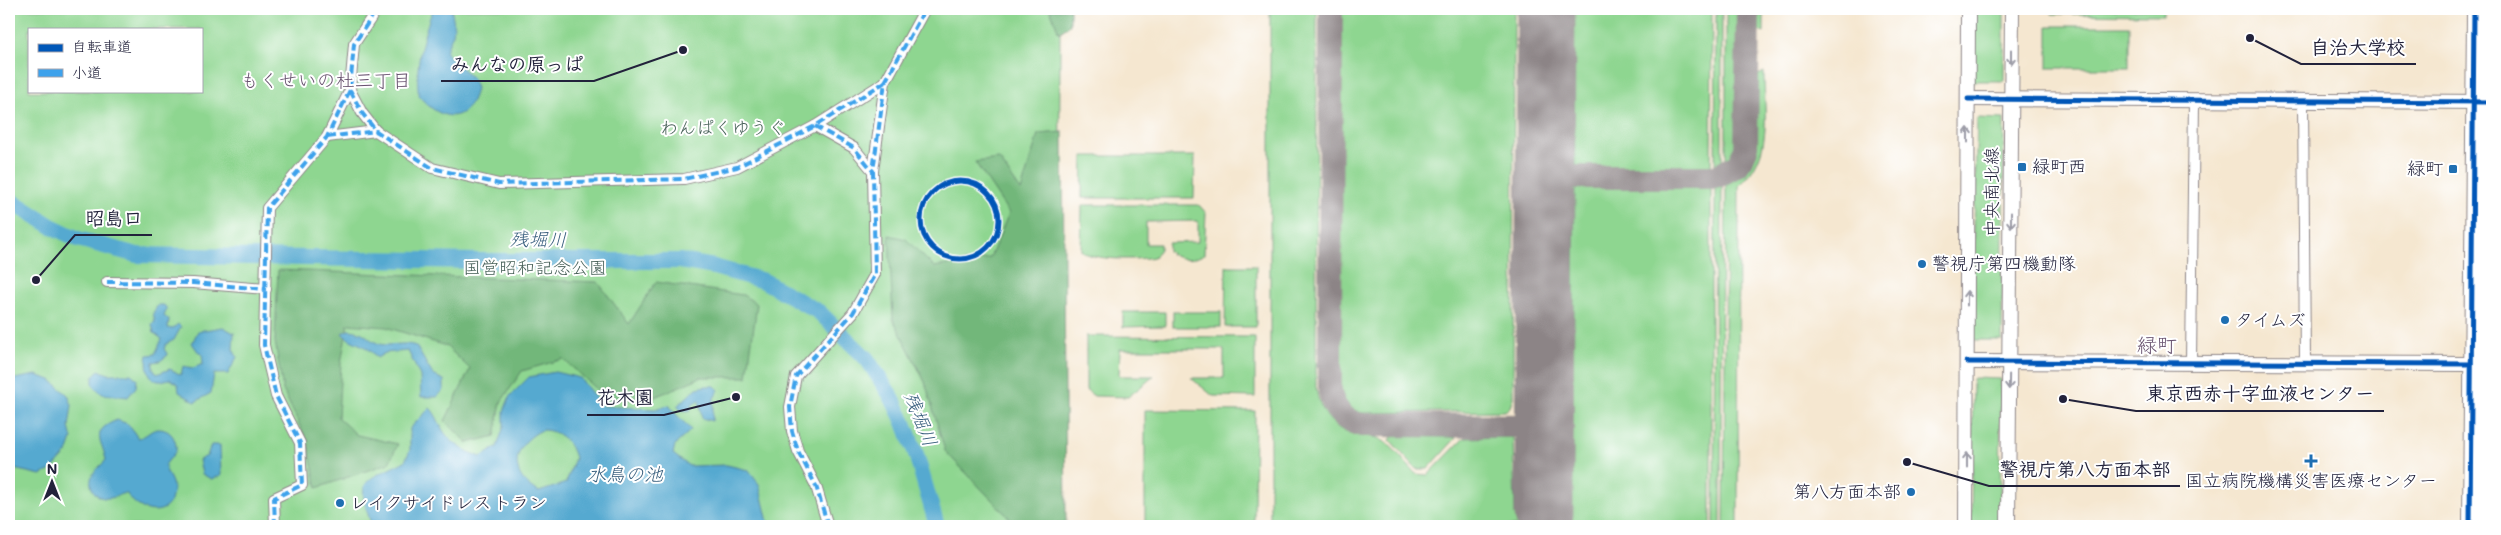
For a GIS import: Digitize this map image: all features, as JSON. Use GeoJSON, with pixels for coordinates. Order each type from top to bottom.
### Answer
{"type":"FeatureCollection","features":[{"type":"Feature","properties":{"kind":"street"},"geometry":{"type":"LineString","coordinates":[[275,526],[274,498],[302,484],[300,443],[276,396],[264,344],[267,208],[327,137],[350,90],[354,44],[377,9]]}},
{"type":"Feature","properties":{"kind":"street"},"geometry":{"type":"LineString","coordinates":[[828,526],[816,486],[798,451],[792,431],[790,407],[796,376],[822,345],[853,313],[875,274],[876,236],[873,171],[884,82],[924,9]]}},
{"type":"Feature","properties":{"kind":"street","name":"中央南北線"},"geometry":{"type":"LineString","coordinates":[[1966,526],[1968,9]]}},
{"type":"Feature","properties":{"kind":"street","name":"中央南北線"},"geometry":{"type":"LineString","coordinates":[[2008,526],[2012,9]]}},
{"type":"Feature","properties":{"kind":"street"},"geometry":{"type":"LineString","coordinates":[[2470,526],[2471,364],[2484,102],[2474,9]]}},
{"type":"Feature","properties":{"kind":"street"},"geometry":{"type":"LineString","coordinates":[[2483,526],[2486,9]]}},
{"type":"Feature","properties":{"kind":"street"},"geometry":{"type":"LineString","coordinates":[[350,90],[362,113],[376,131],[432,168],[499,184],[684,179],[737,167],[815,126],[884,82]]}},
{"type":"Feature","properties":{"kind":"street"},"geometry":{"type":"LineString","coordinates":[[1968,99],[2484,102]]}},
{"type":"Feature","properties":{"kind":"street"},"geometry":{"type":"LineString","coordinates":[[2191,363],[2194,100]]}},
{"type":"Feature","properties":{"kind":"street"},"geometry":{"type":"LineString","coordinates":[[2303,100],[2305,364]]}},
{"type":"Feature","properties":{"kind":"street"},"geometry":{"type":"LineString","coordinates":[[815,126],[854,148],[873,171]]}},
{"type":"Feature","properties":{"kind":"street"},"geometry":{"type":"LineString","coordinates":[[327,137],[376,131]]}},
{"type":"Feature","properties":{"kind":"street"},"geometry":{"type":"LineString","coordinates":[[107,282],[193,283],[266,288]]}},
{"type":"Feature","properties":{"kind":"street"},"geometry":{"type":"LineString","coordinates":[[1967,362],[2471,364]]}},
{"type":"Feature","properties":{"kind":"green space","name":"国営昭和記念公園"},"geometry":{"type":"Polygon","coordinates":[[[9,9],[1060,9],[1059,526],[9,526],[9,9]]]}},
{"type":"Feature","properties":{"kind":"green space"},"geometry":{"type":"Polygon","coordinates":[[[1050,9],[1070,9],[1070,25],[1059,33],[1050,9]]]}},
{"type":"Feature","properties":{"kind":"green space"},"geometry":{"type":"Polygon","coordinates":[[[1270,9],[1317,9],[1316,386],[1323,410],[1332,423],[1346,432],[1357,436],[1377,438],[1385,442],[1395,450],[1416,474],[1428,475],[1464,438],[1513,437],[1515,515],[1572,515],[1575,187],[1584,182],[1711,181],[1711,526],[1270,526],[1270,9]]]}},
{"type":"Feature","properties":{"kind":"green space"},"geometry":{"type":"Polygon","coordinates":[[[1340,9],[1514,9],[1513,398],[1510,407],[1505,411],[1362,413],[1353,410],[1340,395],[1340,9]]]}},
{"type":"Feature","properties":{"kind":"green space"},"geometry":{"type":"Polygon","coordinates":[[[1573,9],[1712,9],[1711,170],[1585,170],[1575,164],[1573,9]]]}},
{"type":"Feature","properties":{"kind":"green space"},"geometry":{"type":"Polygon","coordinates":[[[1716,9],[1722,9],[1722,165],[1715,169],[1716,9]]]}},
{"type":"Feature","properties":{"kind":"green space"},"geometry":{"type":"Polygon","coordinates":[[[1726,9],[1740,9],[1738,141],[1733,155],[1726,163],[1726,9]]]}},
{"type":"Feature","properties":{"kind":"green space"},"geometry":{"type":"Polygon","coordinates":[[[1753,9],[1764,9],[1764,33],[1755,27],[1753,9]]]}},
{"type":"Feature","properties":{"kind":"green space"},"geometry":{"type":"Polygon","coordinates":[[[1973,9],[2004,9],[2004,81],[1972,81],[1973,9]]]}},
{"type":"Feature","properties":{"kind":"green space"},"geometry":{"type":"Polygon","coordinates":[[[2052,9],[2163,9],[2163,15],[2052,14],[2052,9]]]}},
{"type":"Feature","properties":{"kind":"green space"},"geometry":{"type":"Polygon","coordinates":[[[2048,26],[2129,26],[2129,68],[2048,68],[2048,26]]]}},
{"type":"Feature","properties":{"kind":"green space"},"geometry":{"type":"Polygon","coordinates":[[[1764,72],[1765,134],[1758,161],[1739,186],[1738,526],[1724,526],[1726,177],[1737,170],[1745,160],[1750,148],[1753,121],[1752,82],[1755,77],[1764,72]]]}},
{"type":"Feature","properties":{"kind":"green space"},"geometry":{"type":"Polygon","coordinates":[[[1977,118],[2004,119],[2002,340],[1971,340],[1977,118]]]}},
{"type":"Feature","properties":{"kind":"green space"},"geometry":{"type":"Polygon","coordinates":[[[1063,132],[1066,526],[1017,526],[945,451],[925,382],[893,319],[889,235],[906,239],[934,267],[990,258],[1009,213],[975,162],[999,159],[1021,191],[1038,134],[1063,132]]]}},
{"type":"Feature","properties":{"kind":"green space"},"geometry":{"type":"Polygon","coordinates":[[[1083,156],[1195,156],[1194,198],[1082,198],[1083,156]]]}},
{"type":"Feature","properties":{"kind":"green space"},"geometry":{"type":"Polygon","coordinates":[[[1722,178],[1721,526],[1714,526],[1715,181],[1722,178]]]}},
{"type":"Feature","properties":{"kind":"green space"},"geometry":{"type":"Polygon","coordinates":[[[1082,205],[1199,205],[1206,213],[1204,254],[1196,258],[1180,258],[1168,251],[1168,243],[1198,242],[1198,221],[1146,222],[1146,244],[1160,244],[1160,249],[1154,257],[1116,259],[1086,254],[1081,250],[1082,205]]]}},
{"type":"Feature","properties":{"kind":"green space"},"geometry":{"type":"Polygon","coordinates":[[[1226,266],[1256,266],[1256,327],[1225,327],[1226,266]]]}},
{"type":"Feature","properties":{"kind":"green space"},"geometry":{"type":"Polygon","coordinates":[[[278,270],[598,282],[629,324],[656,282],[743,295],[757,304],[747,377],[701,377],[650,399],[608,399],[563,359],[522,371],[501,402],[495,436],[468,443],[445,421],[470,369],[446,346],[386,327],[348,324],[341,363],[338,418],[357,435],[398,444],[389,463],[317,488],[307,441],[283,390],[275,341],[278,270]]]}},
{"type":"Feature","properties":{"kind":"green space"},"geometry":{"type":"Polygon","coordinates":[[[1123,312],[1165,312],[1165,326],[1123,327],[1123,312]]]}},
{"type":"Feature","properties":{"kind":"green space"},"geometry":{"type":"Polygon","coordinates":[[[1173,312],[1221,312],[1221,327],[1173,327],[1173,312]]]}},
{"type":"Feature","properties":{"kind":"green space"},"geometry":{"type":"Polygon","coordinates":[[[1086,336],[1255,337],[1255,397],[1213,396],[1191,378],[1224,378],[1224,349],[1120,349],[1119,376],[1154,376],[1128,397],[1094,396],[1086,390],[1086,336]]]}},
{"type":"Feature","properties":{"kind":"green space"},"geometry":{"type":"Polygon","coordinates":[[[1973,378],[2001,379],[2000,526],[1971,526],[1973,378]]]}},
{"type":"Feature","properties":{"kind":"green space"},"geometry":{"type":"Polygon","coordinates":[[[1145,410],[1255,411],[1254,526],[1145,526],[1145,410]]]}},
{"type":"Feature","properties":{"kind":"green space"},"geometry":{"type":"Polygon","coordinates":[[[1393,436],[1456,438],[1428,469],[1416,469],[1390,440],[1393,436]]]}},
{"type":"Feature","properties":{"kind":"water"},"geometry":{"type":"Polygon","coordinates":[[[433,9],[451,9],[454,31],[446,53],[473,79],[476,89],[472,101],[466,109],[460,114],[452,116],[436,111],[419,96],[420,52],[433,9]]]}},
{"type":"Feature","properties":{"kind":"water"},"geometry":{"type":"Polygon","coordinates":[[[158,305],[164,305],[167,309],[164,316],[169,320],[168,328],[172,329],[178,324],[181,327],[174,340],[166,344],[164,349],[168,355],[160,361],[153,362],[153,369],[157,374],[170,369],[181,375],[183,366],[193,368],[203,364],[202,354],[199,353],[192,343],[198,331],[223,327],[234,333],[233,349],[237,357],[228,374],[214,374],[211,393],[195,402],[179,392],[178,384],[170,379],[158,381],[154,380],[149,374],[147,366],[148,355],[155,354],[162,339],[154,333],[152,324],[155,322],[153,313],[158,305]]]}},
{"type":"Feature","properties":{"kind":"water"},"geometry":{"type":"Polygon","coordinates":[[[348,330],[359,332],[380,344],[416,346],[433,375],[444,380],[444,390],[437,397],[421,397],[420,376],[408,351],[385,353],[377,358],[368,349],[345,337],[342,333],[348,330]]]}},
{"type":"Feature","properties":{"kind":"water"},"geometry":{"type":"Polygon","coordinates":[[[99,370],[108,374],[131,374],[137,379],[136,387],[128,397],[102,394],[93,385],[93,377],[99,370]]]}},
{"type":"Feature","properties":{"kind":"water","name":"水鳥の池"},"geometry":{"type":"Polygon","coordinates":[[[555,372],[580,378],[602,406],[655,409],[669,405],[691,430],[675,445],[673,454],[689,466],[727,465],[748,470],[759,484],[769,526],[372,526],[364,498],[366,483],[380,473],[405,461],[410,450],[410,428],[430,408],[444,432],[452,441],[481,457],[497,447],[504,426],[504,411],[510,396],[529,377],[555,372]],[[542,430],[524,443],[517,460],[522,478],[539,492],[566,483],[575,458],[571,447],[563,438],[554,432],[542,430]]]}},
{"type":"Feature","properties":{"kind":"water"},"geometry":{"type":"Polygon","coordinates":[[[36,375],[51,380],[68,395],[72,405],[69,427],[72,439],[67,453],[51,470],[41,475],[9,468],[9,380],[36,375]]]}},
{"type":"Feature","properties":{"kind":"water"},"geometry":{"type":"Polygon","coordinates":[[[715,386],[719,390],[714,398],[712,421],[702,418],[699,400],[692,404],[690,411],[681,410],[677,406],[697,388],[715,386]]]}},
{"type":"Feature","properties":{"kind":"water"},"geometry":{"type":"Polygon","coordinates":[[[117,420],[128,424],[138,438],[157,429],[162,429],[166,430],[174,439],[176,451],[165,465],[173,491],[167,507],[154,511],[139,506],[127,494],[104,498],[95,494],[91,485],[92,476],[106,460],[100,441],[100,432],[108,424],[117,420]]]}},
{"type":"Feature","properties":{"kind":"water"},"geometry":{"type":"Polygon","coordinates":[[[211,445],[220,445],[221,476],[211,479],[202,474],[199,460],[207,456],[211,445]]]}},
{"type":"Feature","properties":{"kind":"waterway","name":"残堀川"},"geometry":{"type":"LineString","coordinates":[[9,199],[51,226],[78,239],[137,255],[477,261],[680,261],[714,267],[764,281],[819,312],[867,359],[891,396],[903,420],[916,454],[937,526]]}},
{"type":"Feature","properties":{"kind":"taxiway"},"geometry":{"type":"LineString","coordinates":[[1331,9],[1330,392],[1334,404],[1345,418],[1362,425],[1544,426]]}},
{"type":"Feature","properties":{"kind":"taxiway"},"geometry":{"type":"LineString","coordinates":[[1546,177],[1716,177],[1738,165],[1746,149],[1748,9]]}},
{"type":"Feature","properties":{"kind":"runway"},"geometry":{"type":"LineString","coordinates":[[1544,514],[1546,9]]}},
{"type":"Feature","properties":{"kind":"marked path"},"geometry":{"type":"LineString","coordinates":[[275,526],[274,498],[302,485],[300,443],[276,396],[264,345],[267,208],[327,137],[350,90],[354,44],[377,9]]}},
{"type":"Feature","properties":{"kind":"marked path"},"geometry":{"type":"LineString","coordinates":[[828,526],[816,486],[798,451],[792,431],[790,407],[796,376],[853,313],[875,274],[873,171],[885,82],[925,9]]}},
{"type":"Feature","properties":{"kind":"marked path"},"geometry":{"type":"LineString","coordinates":[[327,137],[376,131],[432,168],[499,184],[684,179],[737,167],[815,126],[885,82]]}},
{"type":"Feature","properties":{"kind":"marked path"},"geometry":{"type":"LineString","coordinates":[[350,90],[362,113],[376,131]]}},
{"type":"Feature","properties":{"kind":"marked path"},"geometry":{"type":"LineString","coordinates":[[815,126],[854,148],[873,171]]}},
{"type":"Feature","properties":{"kind":"marked path"},"geometry":{"type":"LineString","coordinates":[[107,282],[193,283],[266,289]]}},
{"type":"Feature","properties":{"kind":"cycle path"},"geometry":{"type":"LineString","coordinates":[[2470,526],[2474,9]]}},
{"type":"Feature","properties":{"kind":"cycle path"},"geometry":{"type":"LineString","coordinates":[[1968,99],[2492,102]]}},
{"type":"Feature","properties":{"kind":"cycle path"},"geometry":{"type":"LineString","coordinates":[[960,181],[975,184],[987,193],[996,205],[999,220],[996,235],[987,247],[975,256],[960,259],[945,256],[933,247],[924,235],[921,220],[924,205],[933,193],[945,184],[960,181]]}},
{"type":"Feature","properties":{"kind":"cycle path"},"geometry":{"type":"LineString","coordinates":[[1967,362],[2471,364]]}},
{"type":"Feature","properties":{"kind":"place","name":"自治大学校"},"geometry":{"type":"Point","coordinates":[2250,38]}},
{"type":"Feature","properties":{"kind":"place","name":"みんなの原っぱ"},"geometry":{"type":"Point","coordinates":[683,50]}},
{"type":"Feature","properties":{"kind":"place","name":"緑町西"},"geometry":{"type":"Point","coordinates":[2022,167]}},
{"type":"Feature","properties":{"kind":"place","name":"緑町"},"geometry":{"type":"Point","coordinates":[2453,169]}},
{"type":"Feature","properties":{"kind":"place","name":"警視庁第四機動隊"},"geometry":{"type":"Point","coordinates":[1922,264]}},
{"type":"Feature","properties":{"kind":"place","name":"昭島口"},"geometry":{"type":"Point","coordinates":[36,280]}},
{"type":"Feature","properties":{"kind":"place","name":"タイムズ"},"geometry":{"type":"Point","coordinates":[2225,320]}},
{"type":"Feature","properties":{"kind":"place","name":"花木園"},"geometry":{"type":"Point","coordinates":[736,397]}},
{"type":"Feature","properties":{"kind":"place","name":"東京西赤十字血液センター"},"geometry":{"type":"Point","coordinates":[2063,399]}},
{"type":"Feature","properties":{"kind":"place","name":"国立病院機構災害医療センター"},"geometry":{"type":"Point","coordinates":[2311,461]}},
{"type":"Feature","properties":{"kind":"place","name":"警視庁第八方面本部"},"geometry":{"type":"Point","coordinates":[1907,462]}},
{"type":"Feature","properties":{"kind":"place","name":"第八方面本部"},"geometry":{"type":"Point","coordinates":[1911,492]}},
{"type":"Feature","properties":{"kind":"place","name":"レイクサイドレストラン"},"geometry":{"type":"Point","coordinates":[340,503]}},
{"type":"Feature","properties":{"kind":"district","name":"もくせいの杜三丁目"},"geometry":{"type":"Point","coordinates":[326,80]}},
{"type":"Feature","properties":{"kind":"district","name":"緑町"},"geometry":{"type":"Point","coordinates":[2157,345]}},
{"type":"Feature","properties":{"kind":"park label","name":"わんぱくゆうぐ"},"geometry":{"type":"Point","coordinates":[723,128]}}]}
